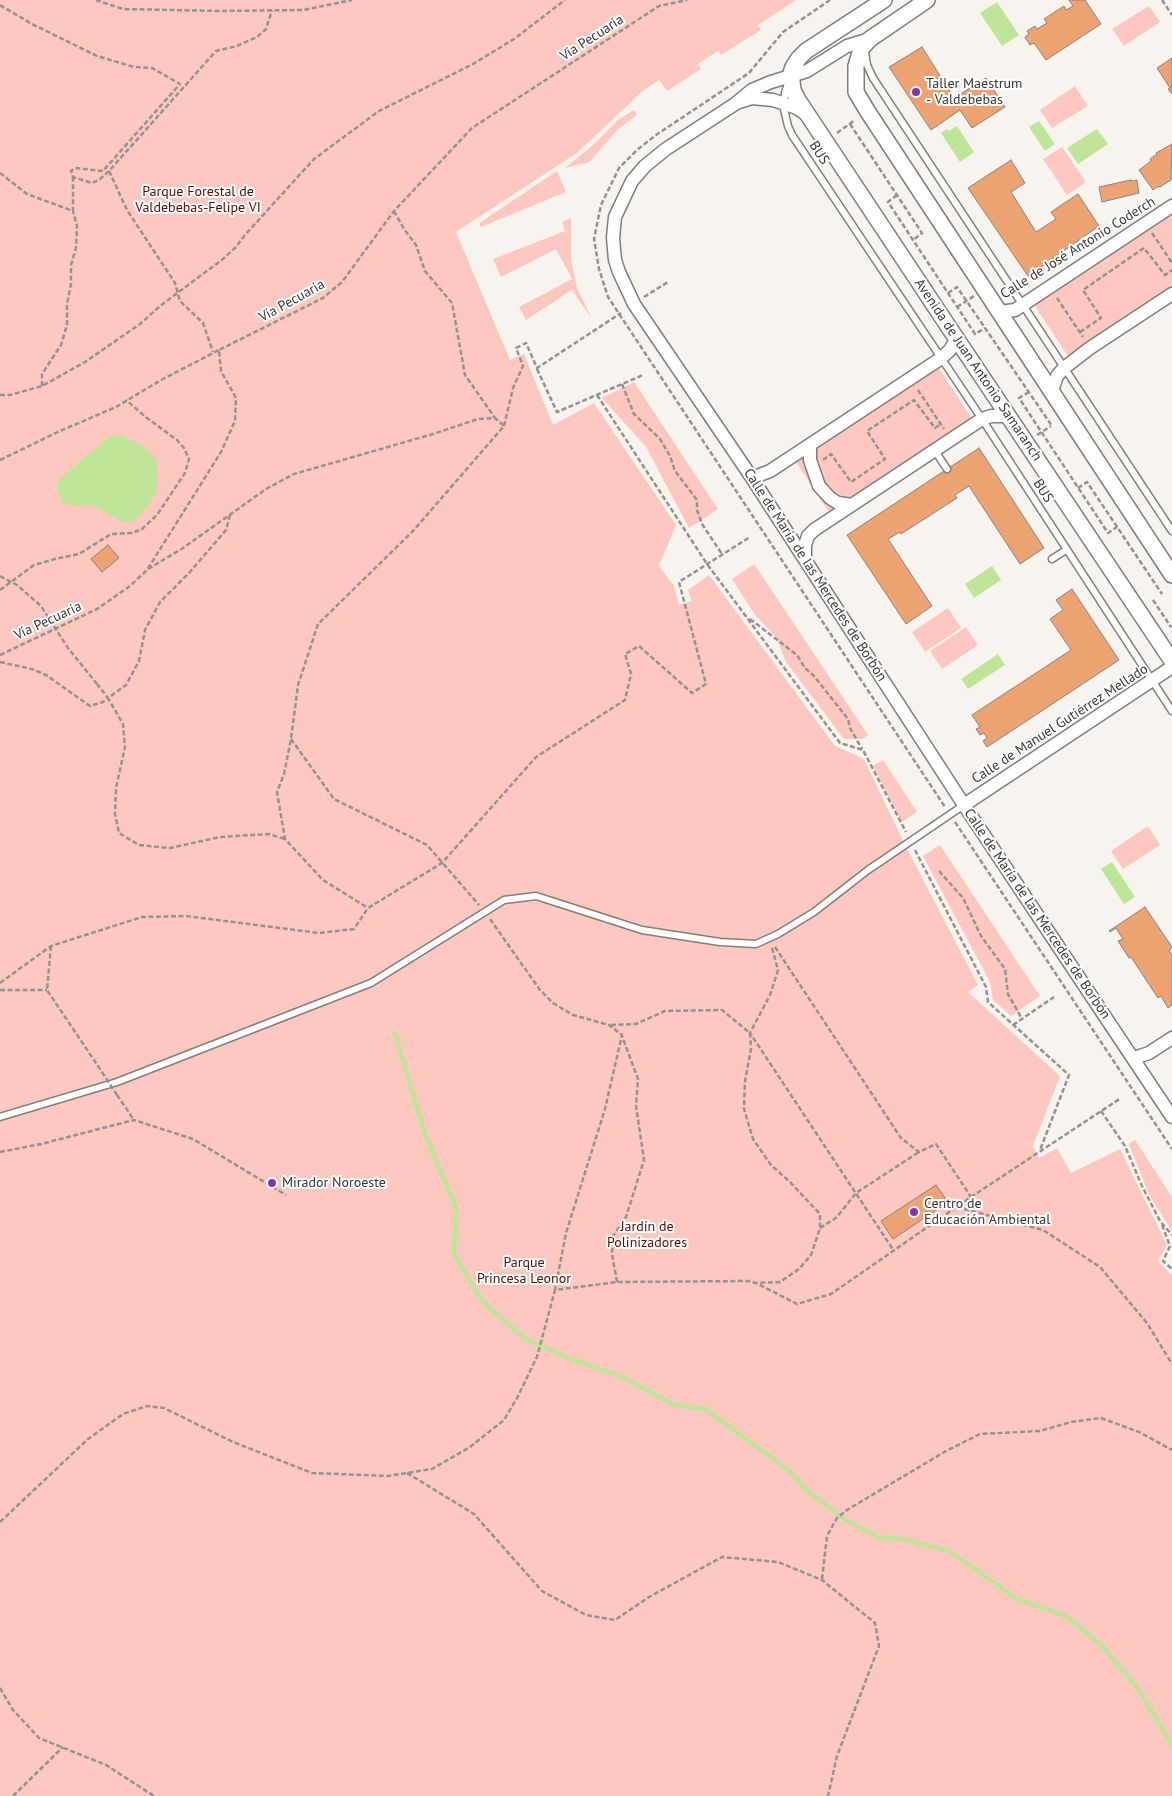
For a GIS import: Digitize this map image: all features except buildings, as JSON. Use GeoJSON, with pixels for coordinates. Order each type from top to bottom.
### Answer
{"type":"FeatureCollection","features":[{"type":"Feature","properties":{"kind":"street"},"geometry":{"type":"LineString","coordinates":[[790,77],[793,67],[806,51],[884,0]]}},
{"type":"Feature","properties":{"kind":"street","name":"Calle de María de las Mercedes de Borbón"},"geometry":{"type":"LineString","coordinates":[[927,0],[875,35],[847,46],[807,72],[758,87],[645,166],[632,181],[615,217],[613,238],[615,260],[634,304],[752,478],[964,805],[1172,1117]]}},
{"type":"Feature","properties":{"kind":"street"},"geometry":{"type":"LineString","coordinates":[[875,35],[861,49],[858,55],[855,75],[856,92],[1172,575]]}},
{"type":"Feature","properties":{"kind":"street","name":"Avenida de Juan Antonio Samaranch"},"geometry":{"type":"LineString","coordinates":[[790,77],[793,90],[809,116],[1172,661]]}},
{"type":"Feature","properties":{"kind":"street"},"geometry":{"type":"LineString","coordinates":[[735,104],[758,98],[784,103],[797,108],[809,116]]}},
{"type":"Feature","properties":{"kind":"street","name":"Calle de José Antonio Coderch"},"geometry":{"type":"LineString","coordinates":[[1000,312],[1015,310],[1172,206]]}},
{"type":"Feature","properties":{"kind":"street"},"geometry":{"type":"LineString","coordinates":[[1052,391],[1054,383],[1064,368],[1090,348],[1172,294]]}},
{"type":"Feature","properties":{"kind":"street"},"geometry":{"type":"LineString","coordinates":[[752,478],[770,471],[940,359],[950,350],[957,338]]}},
{"type":"Feature","properties":{"kind":"street"},"geometry":{"type":"LineString","coordinates":[[805,560],[805,545],[808,536],[814,530],[982,420],[991,416],[1009,416]]}},
{"type":"Feature","properties":{"kind":"street"},"geometry":{"type":"LineString","coordinates":[[810,445],[810,460],[819,486],[830,498],[838,503],[852,505]]}},
{"type":"Feature","properties":{"kind":"street","name":"Calle de Manuel Gutiérrez Mellado"},"geometry":{"type":"LineString","coordinates":[[964,805],[1172,668]]}},
{"type":"Feature","properties":{"kind":"street"},"geometry":{"type":"LineString","coordinates":[[1134,1058],[1149,1053],[1172,1038]]}},
{"type":"Feature","properties":{"kind":"lane"},"geometry":{"type":"LineString","coordinates":[[875,35],[865,50],[873,78],[1172,531]]}},
{"type":"Feature","properties":{"kind":"lane"},"geometry":{"type":"LineString","coordinates":[[784,103],[784,93],[790,77]]}},
{"type":"Feature","properties":{"kind":"lane","name":"BUS"},"geometry":{"type":"LineString","coordinates":[[784,103],[786,118],[792,135],[982,420],[1172,711]]}},
{"type":"Feature","properties":{"kind":"lane"},"geometry":{"type":"LineString","coordinates":[[935,451],[947,469]]}},
{"type":"Feature","properties":{"kind":"lane"},"geometry":{"type":"LineString","coordinates":[[1052,558],[1066,550]]}},
{"type":"Feature","properties":{"kind":"lane"},"geometry":{"type":"LineString","coordinates":[[0,1117],[117,1082],[371,983],[504,900],[536,896],[642,930],[720,942],[756,944],[778,934],[814,912],[868,870],[964,805]]}},
{"type":"Feature","properties":{"kind":"path"},"geometry":{"type":"LineString","coordinates":[[96,0],[123,8],[219,11],[303,10],[352,0]]}},
{"type":"Feature","properties":{"kind":"path"},"geometry":{"type":"LineString","coordinates":[[0,395],[10,395],[42,386],[84,362],[140,324],[160,306],[224,260],[314,159],[379,111],[473,64],[514,39],[565,0]]}},
{"type":"Feature","properties":{"kind":"path","name":"Vía Pecuaria"},"geometry":{"type":"LineString","coordinates":[[0,654],[96,609],[130,586],[147,570],[221,452],[235,421],[236,398],[221,371],[219,350],[323,298],[342,282],[394,211],[472,128],[659,6],[687,0]]}},
{"type":"Feature","properties":{"kind":"path"},"geometry":{"type":"LineString","coordinates":[[721,92],[749,73],[777,39],[792,25],[830,0]]}},
{"type":"Feature","properties":{"kind":"path"},"geometry":{"type":"LineString","coordinates":[[1162,0],[1172,15]]}},
{"type":"Feature","properties":{"kind":"path"},"geometry":{"type":"LineString","coordinates":[[0,5],[53,35],[97,56],[134,67],[152,68],[180,84],[103,171],[75,168],[70,171],[73,177],[73,211],[77,226],[76,248],[71,265],[71,284],[67,304],[67,325],[61,345],[42,374],[42,386]]}},
{"type":"Feature","properties":{"kind":"path"},"geometry":{"type":"LineString","coordinates":[[73,177],[92,182],[99,180],[216,51],[237,46],[257,37],[266,29],[272,10]]}},
{"type":"Feature","properties":{"kind":"path"},"geometry":{"type":"LineString","coordinates":[[826,140],[868,112]]}},
{"type":"Feature","properties":{"kind":"path"},"geometry":{"type":"LineString","coordinates":[[850,124],[922,233],[913,240]]}},
{"type":"Feature","properties":{"kind":"path"},"geometry":{"type":"LineString","coordinates":[[109,171],[127,210],[175,283],[180,300],[203,322],[213,352]]}},
{"type":"Feature","properties":{"kind":"path"},"geometry":{"type":"LineString","coordinates":[[0,173],[27,194],[73,211]]}},
{"type":"Feature","properties":{"kind":"path"},"geometry":{"type":"LineString","coordinates":[[897,195],[888,202],[957,307],[975,334],[985,328]]}},
{"type":"Feature","properties":{"kind":"path"},"geometry":{"type":"LineString","coordinates":[[394,211],[416,245],[425,271],[452,303],[465,375],[504,426]]}},
{"type":"Feature","properties":{"kind":"path"},"geometry":{"type":"LineString","coordinates":[[1148,226],[1172,263]]}},
{"type":"Feature","properties":{"kind":"path"},"geometry":{"type":"LineString","coordinates":[[1080,332],[1101,318],[1083,290],[1129,258],[1144,248],[1165,275],[1172,270]]}},
{"type":"Feature","properties":{"kind":"path"},"geometry":{"type":"LineString","coordinates":[[641,300],[668,282]]}},
{"type":"Feature","properties":{"kind":"path"},"geometry":{"type":"LineString","coordinates":[[948,293],[957,287],[1052,426]]}},
{"type":"Feature","properties":{"kind":"path"},"geometry":{"type":"LineString","coordinates":[[952,310],[974,296]]}},
{"type":"Feature","properties":{"kind":"path"},"geometry":{"type":"LineString","coordinates":[[1056,297],[1084,338]]}},
{"type":"Feature","properties":{"kind":"path"},"geometry":{"type":"LineString","coordinates":[[537,368],[625,310]]}},
{"type":"Feature","properties":{"kind":"path"},"geometry":{"type":"LineString","coordinates":[[285,840],[277,792],[284,774],[291,739],[298,685],[318,624],[413,531],[504,426],[514,388],[523,366],[516,348],[526,343],[557,412],[643,375]]}},
{"type":"Feature","properties":{"kind":"path"},"geometry":{"type":"LineString","coordinates":[[0,460],[116,406],[219,350]]}},
{"type":"Feature","properties":{"kind":"path"},"geometry":{"type":"LineString","coordinates":[[622,384],[634,414],[660,439],[670,456],[675,471],[697,500],[702,524],[722,555]]}},
{"type":"Feature","properties":{"kind":"path"},"geometry":{"type":"LineString","coordinates":[[918,389],[945,430]]}},
{"type":"Feature","properties":{"kind":"path"},"geometry":{"type":"LineString","coordinates":[[1029,392],[1019,398],[1041,432],[1108,533],[1117,526]]}},
{"type":"Feature","properties":{"kind":"path"},"geometry":{"type":"LineString","coordinates":[[598,395],[707,564],[840,743],[863,750]]}},
{"type":"Feature","properties":{"kind":"path"},"geometry":{"type":"LineString","coordinates":[[0,590],[34,565],[80,554],[111,534],[132,533],[142,529],[157,515],[185,473],[189,460],[184,448],[177,440],[126,400]]}},
{"type":"Feature","properties":{"kind":"path"},"geometry":{"type":"LineString","coordinates":[[812,467],[831,454],[852,482],[885,460],[867,431],[914,400],[935,428],[941,424]]}},
{"type":"Feature","properties":{"kind":"path"},"geometry":{"type":"LineString","coordinates":[[147,570],[183,548],[266,489],[294,474],[433,434],[478,418],[496,418]]}},
{"type":"Feature","properties":{"kind":"path"},"geometry":{"type":"LineString","coordinates":[[1036,436],[1058,422]]}},
{"type":"Feature","properties":{"kind":"path"},"geometry":{"type":"LineString","coordinates":[[1078,488],[1087,482],[1162,594]]}},
{"type":"Feature","properties":{"kind":"path"},"geometry":{"type":"LineString","coordinates":[[0,662],[32,669],[46,675],[90,706],[103,702],[126,685],[139,661],[145,630],[160,602],[189,573],[226,530],[230,514]]}},
{"type":"Feature","properties":{"kind":"path"},"geometry":{"type":"LineString","coordinates":[[0,983],[51,946],[142,917],[186,916],[319,933],[354,929],[368,908],[442,863],[536,757],[626,700],[631,674],[626,654],[639,646],[692,693],[706,684],[679,582],[750,538]]}},
{"type":"Feature","properties":{"kind":"path"},"geometry":{"type":"LineString","coordinates":[[0,576],[17,585],[41,606],[68,648],[108,698],[123,724],[125,747],[116,788],[115,814],[119,833],[140,845],[170,848],[220,838],[269,834],[285,840],[323,880],[368,908]]}},
{"type":"Feature","properties":{"kind":"path"},"geometry":{"type":"LineString","coordinates":[[1153,600],[1171,627]]}},
{"type":"Feature","properties":{"kind":"path"},"geometry":{"type":"LineString","coordinates":[[746,616],[797,655],[805,668],[814,676],[848,720],[850,728],[986,986],[988,1002],[1069,1075],[1040,1152]]}},
{"type":"Feature","properties":{"kind":"path"},"geometry":{"type":"LineString","coordinates":[[291,739],[334,799],[391,829],[427,845],[484,911],[540,990],[553,1003],[573,1014],[610,1025],[636,1024],[666,1011],[722,1010],[750,1033],[894,1251]]}},
{"type":"Feature","properties":{"kind":"path"},"geometry":{"type":"LineString","coordinates":[[939,871],[963,898],[981,936],[1005,969],[1008,994],[1022,1018]]}},
{"type":"Feature","properties":{"kind":"path"},"geometry":{"type":"LineString","coordinates":[[555,1290],[617,1282],[780,1282],[798,1269],[811,1255],[820,1228],[820,1214],[771,1165],[753,1139],[744,1110],[744,1081],[751,1049],[750,1033],[770,995],[778,970],[769,937]]}},
{"type":"Feature","properties":{"kind":"path"},"geometry":{"type":"LineString","coordinates":[[769,937],[901,1138],[919,1152]]}},
{"type":"Feature","properties":{"kind":"path"},"geometry":{"type":"LineString","coordinates":[[51,946],[47,990],[134,1120]]}},
{"type":"Feature","properties":{"kind":"path"},"geometry":{"type":"LineString","coordinates":[[0,990],[47,990]]}},
{"type":"Feature","properties":{"kind":"path"},"geometry":{"type":"LineString","coordinates":[[1013,1024],[1054,997]]}},
{"type":"Feature","properties":{"kind":"path"},"geometry":{"type":"LineString","coordinates":[[610,1025],[622,1035],[638,1079],[636,1106],[644,1160],[626,1217],[613,1236],[612,1254],[617,1282]]}},
{"type":"Feature","properties":{"kind":"path"},"geometry":{"type":"LineString","coordinates":[[0,1522],[88,1439],[123,1414],[147,1406],[164,1408],[233,1442],[312,1473],[388,1476],[432,1469],[470,1447],[504,1420],[537,1358],[555,1290],[566,1233],[605,1109],[622,1035]]}},
{"type":"Feature","properties":{"kind":"path"},"geometry":{"type":"LineString","coordinates":[[756,1283],[797,1304],[830,1294],[971,1197],[1121,1098]]}},
{"type":"Feature","properties":{"kind":"path"},"geometry":{"type":"LineString","coordinates":[[1101,1111],[1124,1146],[1160,1221],[1170,1246],[1163,1261],[1172,1269]]}},
{"type":"Feature","properties":{"kind":"path"},"geometry":{"type":"LineString","coordinates":[[0,1152],[41,1144],[134,1120],[193,1140],[286,1195]]}},
{"type":"Feature","properties":{"kind":"path"},"geometry":{"type":"LineString","coordinates":[[820,1228],[836,1218],[856,1193],[919,1152],[936,1144],[971,1197]]}},
{"type":"Feature","properties":{"kind":"path"},"geometry":{"type":"LineString","coordinates":[[957,1207],[1043,1230],[1100,1267],[1147,1323],[1172,1364]]}},
{"type":"Feature","properties":{"kind":"path"},"geometry":{"type":"LineString","coordinates":[[1160,1221],[1172,1235]]}},
{"type":"Feature","properties":{"kind":"path"},"geometry":{"type":"LineString","coordinates":[[822,1580],[826,1536],[838,1518],[847,1510],[946,1451],[980,1434],[1040,1431],[1071,1422],[1101,1418],[1139,1432],[1172,1450]]}},
{"type":"Feature","properties":{"kind":"path"},"geometry":{"type":"LineString","coordinates":[[407,1473],[474,1514],[542,1591],[586,1615],[615,1620],[649,1597],[722,1557],[778,1562],[822,1580],[875,1624],[880,1646],[837,1756],[828,1796]]}},
{"type":"Feature","properties":{"kind":"path"},"geometry":{"type":"LineString","coordinates":[[0,1688],[13,1710],[39,1738],[106,1765],[154,1796]]}},
{"type":"Feature","properties":{"kind":"path"},"geometry":{"type":"LineString","coordinates":[[12,1796],[63,1748]]}},
{"type":"Feature","properties":{"kind":"green space","name":"Parque Princesa Leonor"},"geometry":{"type":"Polygon","coordinates":[[[0,0],[796,0],[758,25],[761,30],[721,55],[718,51],[698,64],[701,69],[667,91],[659,80],[644,90],[577,153],[456,232],[510,360],[524,354],[553,425],[594,403],[676,525],[659,566],[674,586],[679,605],[692,601],[688,590],[709,575],[835,746],[864,759],[905,845],[978,985],[968,992],[1060,1076],[1033,1146],[1039,1158],[1057,1148],[1071,1173],[1120,1149],[1167,1245],[1158,1261],[1172,1275],[1172,1796],[0,1796],[0,0]]]}},
{"type":"Feature","properties":{"kind":"green space"},"geometry":{"type":"Polygon","coordinates":[[[1149,6],[1160,22],[1124,46],[1112,29],[1149,6]]]}},
{"type":"Feature","properties":{"kind":"green space"},"geometry":{"type":"Polygon","coordinates":[[[1075,86],[1088,106],[1052,128],[1040,110],[1075,86]]]}},
{"type":"Feature","properties":{"kind":"green space"},"geometry":{"type":"Polygon","coordinates":[[[634,110],[637,115],[617,130],[590,162],[565,168],[593,145],[618,120],[634,110]]]}},
{"type":"Feature","properties":{"kind":"green space"},"geometry":{"type":"Polygon","coordinates":[[[1062,147],[1086,182],[1067,195],[1043,159],[1062,147]]]}},
{"type":"Feature","properties":{"kind":"green space"},"geometry":{"type":"Polygon","coordinates":[[[557,171],[566,192],[481,227],[479,223],[557,171]]]}},
{"type":"Feature","properties":{"kind":"green space"},"geometry":{"type":"Polygon","coordinates":[[[1172,212],[1172,289],[1068,356],[1033,303],[1172,212]]]}},
{"type":"Feature","properties":{"kind":"green space"},"geometry":{"type":"Polygon","coordinates":[[[571,218],[571,260],[577,288],[592,319],[572,290],[526,320],[519,307],[572,279],[556,249],[501,277],[493,259],[565,231],[562,222],[571,218]]]}},
{"type":"Feature","properties":{"kind":"green space"},"geometry":{"type":"Polygon","coordinates":[[[939,368],[974,422],[831,515],[796,462],[939,368]]]}},
{"type":"Feature","properties":{"kind":"green space"},"geometry":{"type":"Polygon","coordinates":[[[634,382],[718,509],[689,528],[646,447],[602,398],[634,382]]]}},
{"type":"Feature","properties":{"kind":"green space"},"geometry":{"type":"Polygon","coordinates":[[[754,564],[868,735],[863,739],[844,739],[786,662],[776,637],[755,615],[732,579],[754,564]]]}},
{"type":"Feature","properties":{"kind":"green space"},"geometry":{"type":"Polygon","coordinates":[[[948,608],[961,628],[925,652],[912,632],[948,608]]]}},
{"type":"Feature","properties":{"kind":"green space"},"geometry":{"type":"Polygon","coordinates":[[[966,627],[978,645],[942,669],[930,651],[966,627]]]}},
{"type":"Feature","properties":{"kind":"green space"},"geometry":{"type":"Polygon","coordinates":[[[883,760],[917,812],[902,822],[873,766],[883,760]]]}},
{"type":"Feature","properties":{"kind":"green space"},"geometry":{"type":"Polygon","coordinates":[[[1148,826],[1160,845],[1123,869],[1111,851],[1148,826]]]}},
{"type":"Feature","properties":{"kind":"green space"},"geometry":{"type":"Polygon","coordinates":[[[940,845],[1040,996],[1011,1016],[993,1000],[990,982],[923,856],[940,845]]]}},
{"type":"Feature","properties":{"kind":"green space"},"geometry":{"type":"Polygon","coordinates":[[[1135,1140],[1172,1197],[1172,1231],[1149,1195],[1129,1144],[1135,1140]]]}},
{"type":"Feature","properties":{"kind":"shaded area"},"geometry":{"type":"Polygon","coordinates":[[[997,2],[1019,35],[1002,46],[980,13],[997,2]]]}},
{"type":"Feature","properties":{"kind":"shaded area"},"geometry":{"type":"Polygon","coordinates":[[[1039,121],[1055,144],[1045,151],[1029,127],[1039,121]]]}},
{"type":"Feature","properties":{"kind":"shaded area"},"geometry":{"type":"Polygon","coordinates":[[[957,126],[974,152],[960,162],[941,133],[957,126]]]}},
{"type":"Feature","properties":{"kind":"shaded area"},"geometry":{"type":"Polygon","coordinates":[[[1097,129],[1108,144],[1078,164],[1067,148],[1097,129]]]}},
{"type":"Feature","properties":{"kind":"shaded area"},"geometry":{"type":"Polygon","coordinates":[[[121,435],[144,447],[157,460],[158,490],[147,507],[133,522],[123,522],[90,504],[76,507],[64,503],[56,488],[60,479],[110,436],[121,435]]]}},
{"type":"Feature","properties":{"kind":"shaded area"},"geometry":{"type":"Polygon","coordinates":[[[992,566],[1001,580],[974,598],[965,584],[992,566]]]}},
{"type":"Feature","properties":{"kind":"shaded area"},"geometry":{"type":"Polygon","coordinates":[[[998,654],[1005,665],[968,689],[961,679],[998,654]]]}},
{"type":"Feature","properties":{"kind":"shaded area"},"geometry":{"type":"Polygon","coordinates":[[[1112,862],[1135,897],[1124,904],[1101,869],[1112,862]]]}},
{"type":"Feature","properties":{"kind":"waterway"},"geometry":{"type":"LineString","coordinates":[[395,1033],[425,1134],[456,1207],[454,1254],[483,1302],[524,1338],[568,1358],[620,1376],[675,1405],[705,1409],[790,1471],[805,1489],[846,1520],[878,1537],[906,1540],[949,1551],[1017,1599],[1066,1616],[1101,1645],[1136,1686],[1172,1744]]}},
{"type":"Feature","properties":{"kind":"place","name":"Taller Maestrum - Valdebebas"},"geometry":{"type":"Point","coordinates":[916,92]}},
{"type":"Feature","properties":{"kind":"place","name":"Mirador Noroeste"},"geometry":{"type":"Point","coordinates":[272,1183]}},
{"type":"Feature","properties":{"kind":"place","name":"Centro de Educación Ambiental"},"geometry":{"type":"Point","coordinates":[914,1212]}},
{"type":"Feature","properties":{"kind":"park label","name":"Parque Forestal de Valdebebas-Felipe VI"},"geometry":{"type":"Point","coordinates":[198,200]}},
{"type":"Feature","properties":{"kind":"park label","name":"Jardín de Polinizadores"},"geometry":{"type":"Point","coordinates":[647,1236]}}]}
